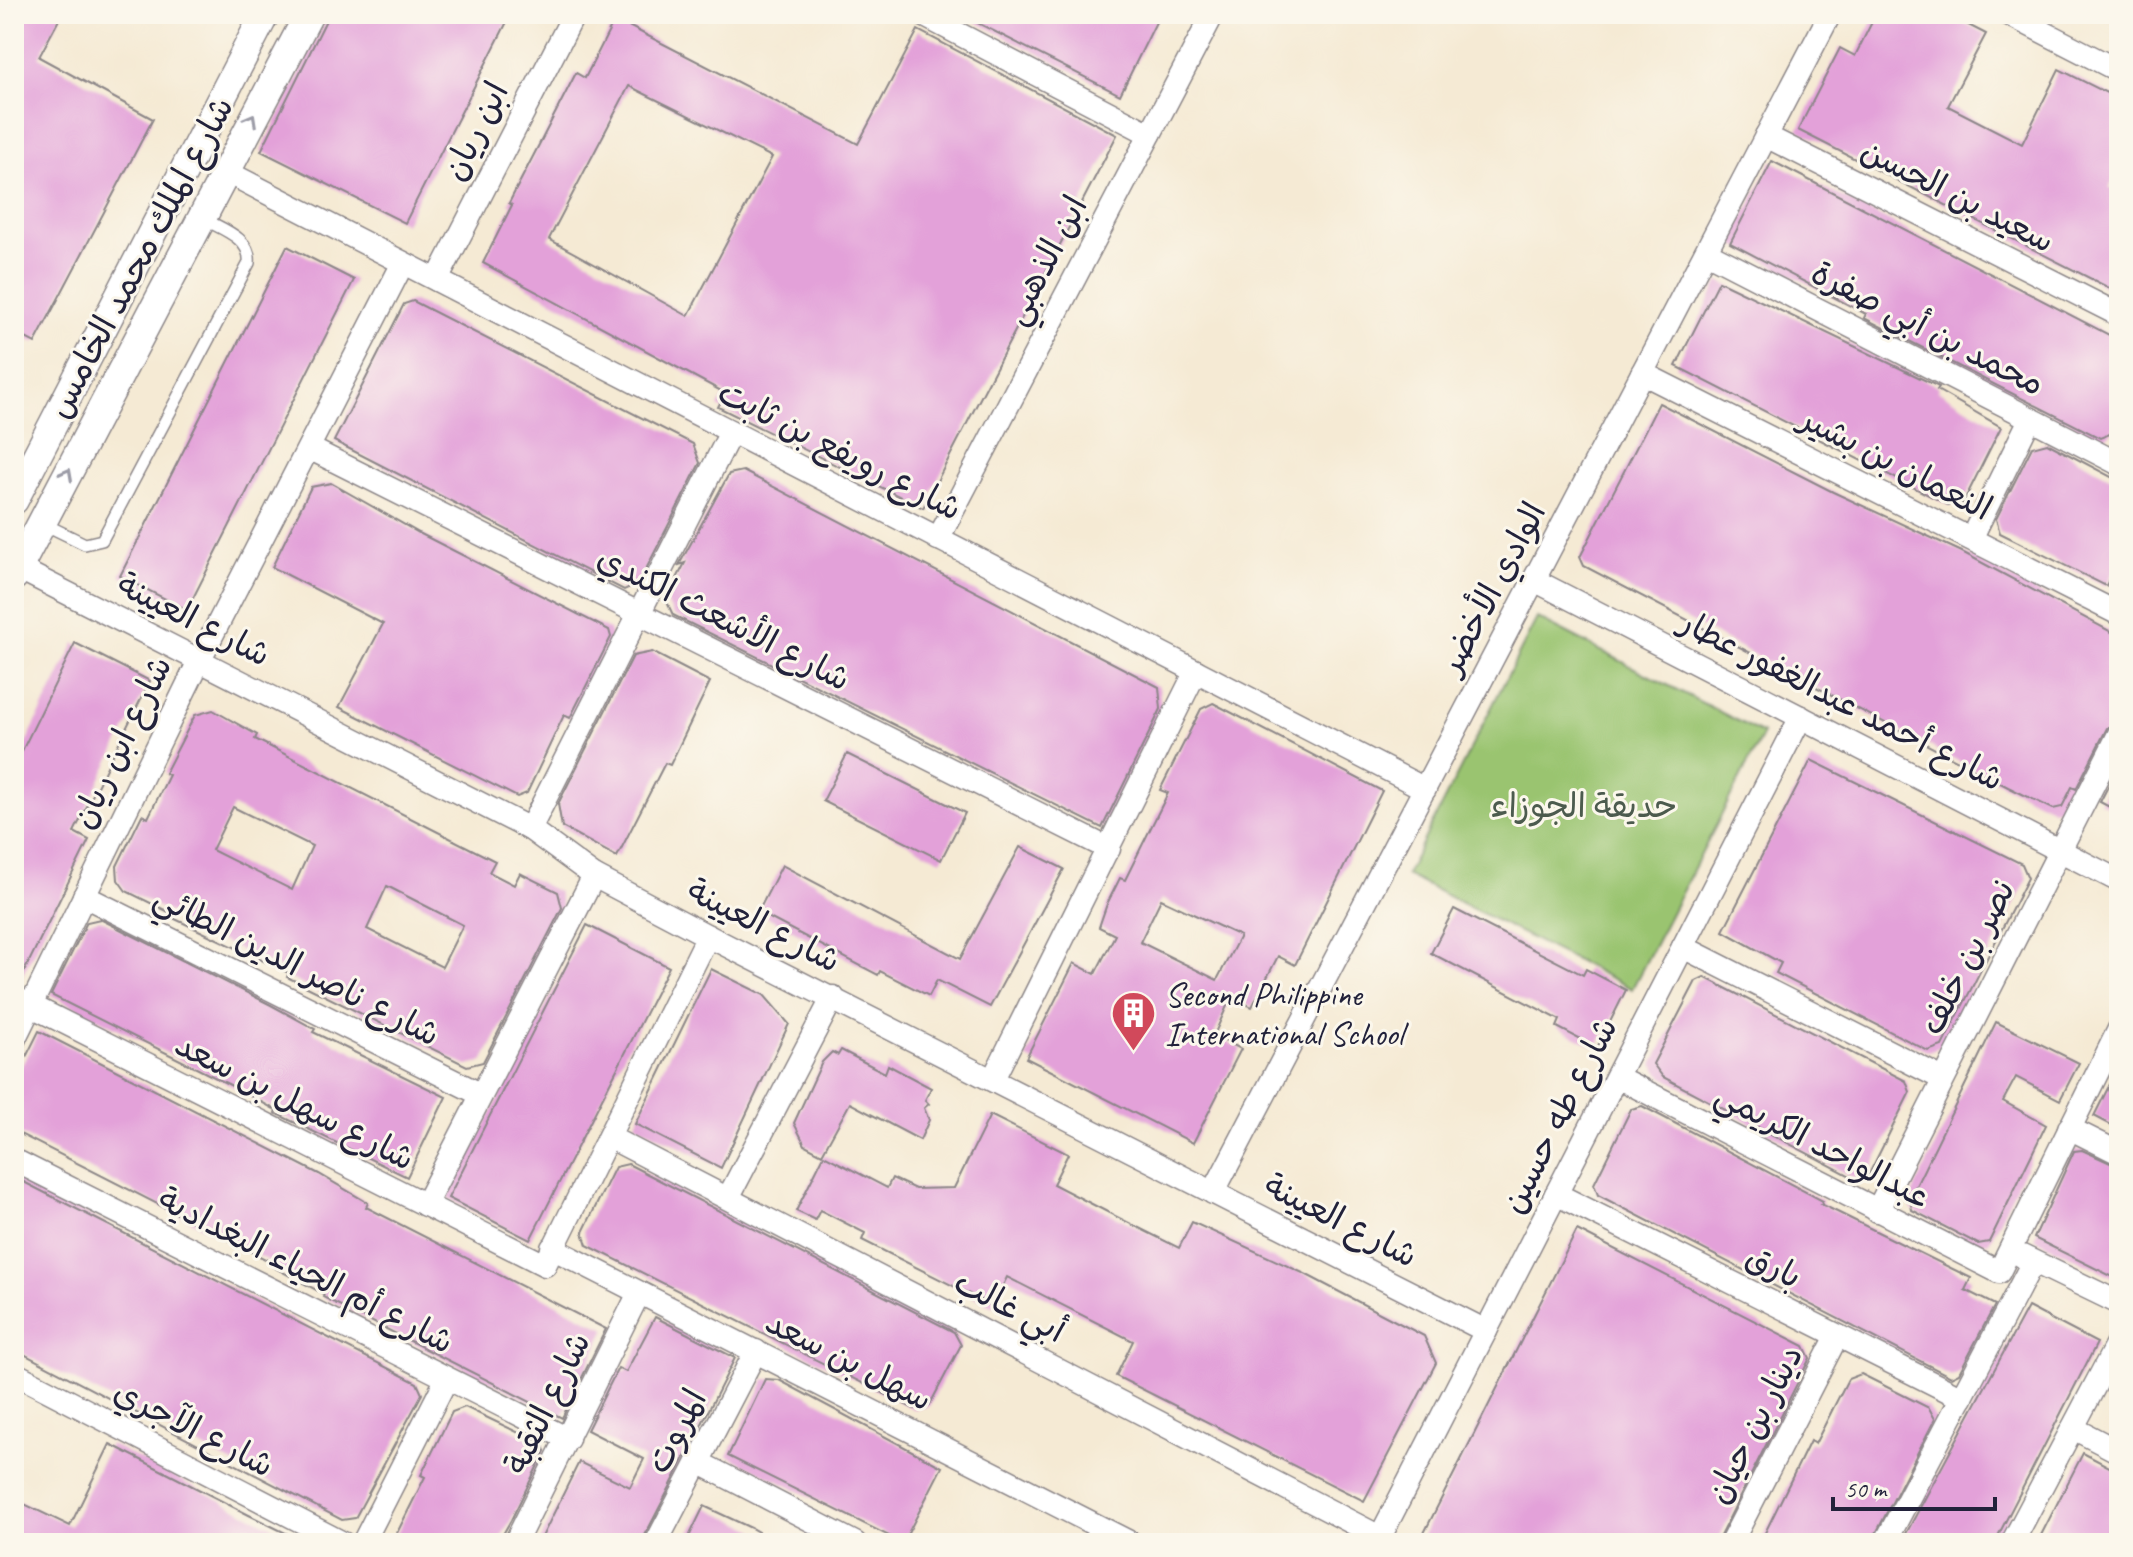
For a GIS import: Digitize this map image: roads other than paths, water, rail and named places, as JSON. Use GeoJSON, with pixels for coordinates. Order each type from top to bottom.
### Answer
{"type":"FeatureCollection","features":[{"type":"Feature","properties":{"kind":"street","name":"شارع الملك محمد الخامس"},"geometry":{"type":"LineString","coordinates":[[14,500],[265,14]]}},
{"type":"Feature","properties":{"kind":"street","name":"شارع الملك محمد الخامس"},"geometry":{"type":"LineString","coordinates":[[16,572],[202,217],[223,170],[309,14]]}},
{"type":"Feature","properties":{"kind":"street","name":"ابن ريان"},"geometry":{"type":"LineString","coordinates":[[437,280],[574,14]]}},
{"type":"Feature","properties":{"kind":"street"},"geometry":{"type":"LineString","coordinates":[[921,14],[1150,134]]}},
{"type":"Feature","properties":{"kind":"street","name":"ابن الذهبي"},"geometry":{"type":"LineString","coordinates":[[938,539],[1213,14]]}},
{"type":"Feature","properties":{"kind":"street","name":"الوادي الأخضر"},"geometry":{"type":"LineString","coordinates":[[1213,1193],[1830,14]]}},
{"type":"Feature","properties":{"kind":"street"},"geometry":{"type":"LineString","coordinates":[[2008,14],[2119,71]]}},
{"type":"Feature","properties":{"kind":"street","name":"سعيد بن الحسن"},"geometry":{"type":"LineString","coordinates":[[1766,136],[2119,315]]}},
{"type":"Feature","properties":{"kind":"street","name":"شارع رويفع بن ثابت"},"geometry":{"type":"LineString","coordinates":[[223,170],[1425,789]]}},
{"type":"Feature","properties":{"kind":"street","name":"محمد بن أبي صفرة"},"geometry":{"type":"LineString","coordinates":[[1706,252],[2118,462]]}},
{"type":"Feature","properties":{"kind":"street","name":"شارع ابن ريان"},"geometry":{"type":"LineString","coordinates":[[14,1040],[23,1001],[84,896],[200,659],[403,263]]}},
{"type":"Feature","properties":{"kind":"street","name":"النعمان بن بشير"},"geometry":{"type":"LineString","coordinates":[[1642,373],[2119,614]]}},
{"type":"Feature","properties":{"kind":"street"},"geometry":{"type":"LineString","coordinates":[[1971,539],[2030,419]]}},
{"type":"Feature","properties":{"kind":"street"},"geometry":{"type":"LineString","coordinates":[[530,829],[731,432]]}},
{"type":"Feature","properties":{"kind":"street","name":"شارع الأشعث الكندي"},"geometry":{"type":"LineString","coordinates":[[309,448],[1109,849]]}},
{"type":"Feature","properties":{"kind":"street","name":"شارع العيينة"},"geometry":{"type":"LineString","coordinates":[[16,572],[200,659],[530,829],[594,876],[708,936],[1486,1331]]}},
{"type":"Feature","properties":{"kind":"street","name":"شارع أحمد عبدالغفور عطار"},"geometry":{"type":"LineString","coordinates":[[1534,580],[2119,881]]}},
{"type":"Feature","properties":{"kind":"street"},"geometry":{"type":"LineString","coordinates":[[993,1079],[1196,671]]}},
{"type":"Feature","properties":{"kind":"street","name":"شارع طه حسين"},"geometry":{"type":"LineString","coordinates":[[1379,1540],[1801,717]]}},
{"type":"Feature","properties":{"kind":"street","name":"نصر بن خلف"},"geometry":{"type":"LineString","coordinates":[[1877,1211],[2119,734]]}},
{"type":"Feature","properties":{"kind":"street"},"geometry":{"type":"LineString","coordinates":[[425,1205],[594,876]]}},
{"type":"Feature","properties":{"kind":"street","name":"شارع ناصر الدين الطائي"},"geometry":{"type":"LineString","coordinates":[[84,896],[480,1094]]}},
{"type":"Feature","properties":{"kind":"street"},"geometry":{"type":"LineString","coordinates":[[549,1256],[708,936]]}},
{"type":"Feature","properties":{"kind":"street"},"geometry":{"type":"LineString","coordinates":[[1683,947],[1943,1079]]}},
{"type":"Feature","properties":{"kind":"street"},"geometry":{"type":"LineString","coordinates":[[728,1198],[833,997]]}},
{"type":"Feature","properties":{"kind":"street","name":"شارع سهل بن سعد"},"geometry":{"type":"LineString","coordinates":[[23,1001],[425,1205],[549,1256]]}},
{"type":"Feature","properties":{"kind":"street"},"geometry":{"type":"LineString","coordinates":[[2119,1029],[2010,1250],[2119,1303]]}},
{"type":"Feature","properties":{"kind":"street","name":"عبدالواحد الكريمي"},"geometry":{"type":"LineString","coordinates":[[1617,1077],[1999,1272],[2010,1250]]}},
{"type":"Feature","properties":{"kind":"street"},"geometry":{"type":"LineString","coordinates":[[2069,1128],[2119,1153]]}},
{"type":"Feature","properties":{"kind":"street","name":"أبي غالب"},"geometry":{"type":"LineString","coordinates":[[609,1137],[1379,1540]]}},
{"type":"Feature","properties":{"kind":"street","name":"شارع أم الحياء البغدادية"},"geometry":{"type":"LineString","coordinates":[[14,1160],[568,1439]]}},
{"type":"Feature","properties":{"kind":"street","name":"بارق"},"geometry":{"type":"LineString","coordinates":[[1556,1194],[1962,1398]]}},
{"type":"Feature","properties":{"kind":"street","name":"سهل بن سعد"},"geometry":{"type":"LineString","coordinates":[[549,1256],[639,1293],[1131,1543]]}},
{"type":"Feature","properties":{"kind":"street"},"geometry":{"type":"LineString","coordinates":[[1885,1543],[2033,1262]]}},
{"type":"Feature","properties":{"kind":"street","name":"شارع الثقبة"},"geometry":{"type":"LineString","coordinates":[[515,1543],[639,1293]]}},
{"type":"Feature","properties":{"kind":"street","name":"دينار بن حيان"},"geometry":{"type":"LineString","coordinates":[[1731,1543],[1837,1336]]}},
{"type":"Feature","properties":{"kind":"street"},"geometry":{"type":"LineString","coordinates":[[2012,1543],[2119,1340]]}},
{"type":"Feature","properties":{"kind":"street","name":"المروت"},"geometry":{"type":"LineString","coordinates":[[656,1543],[756,1351]]}},
{"type":"Feature","properties":{"kind":"street","name":"شارع الآجري"},"geometry":{"type":"LineString","coordinates":[[14,1373],[343,1543]]}},
{"type":"Feature","properties":{"kind":"street"},"geometry":{"type":"LineString","coordinates":[[363,1543],[446,1380]]}},
{"type":"Feature","properties":{"kind":"street"},"geometry":{"type":"LineString","coordinates":[[2073,1428],[2119,1452]]}},
{"type":"Feature","properties":{"kind":"street"},"geometry":{"type":"LineString","coordinates":[[698,1462],[855,1543]]}},
{"type":"Feature","properties":{"kind":"lane"},"geometry":{"type":"LineString","coordinates":[[42,522],[85,544],[102,540],[249,263],[250,252],[245,242],[202,217]]}},
{"type":"Feature","properties":{"kind":"place","name":"Second Philippine International School"},"geometry":{"type":"Point","coordinates":[1134,1053]}},
{"type":"Feature","properties":{"kind":"park label","name":"حديقة الجوزاء"},"geometry":{"type":"Point","coordinates":[1584,805]}}]}
